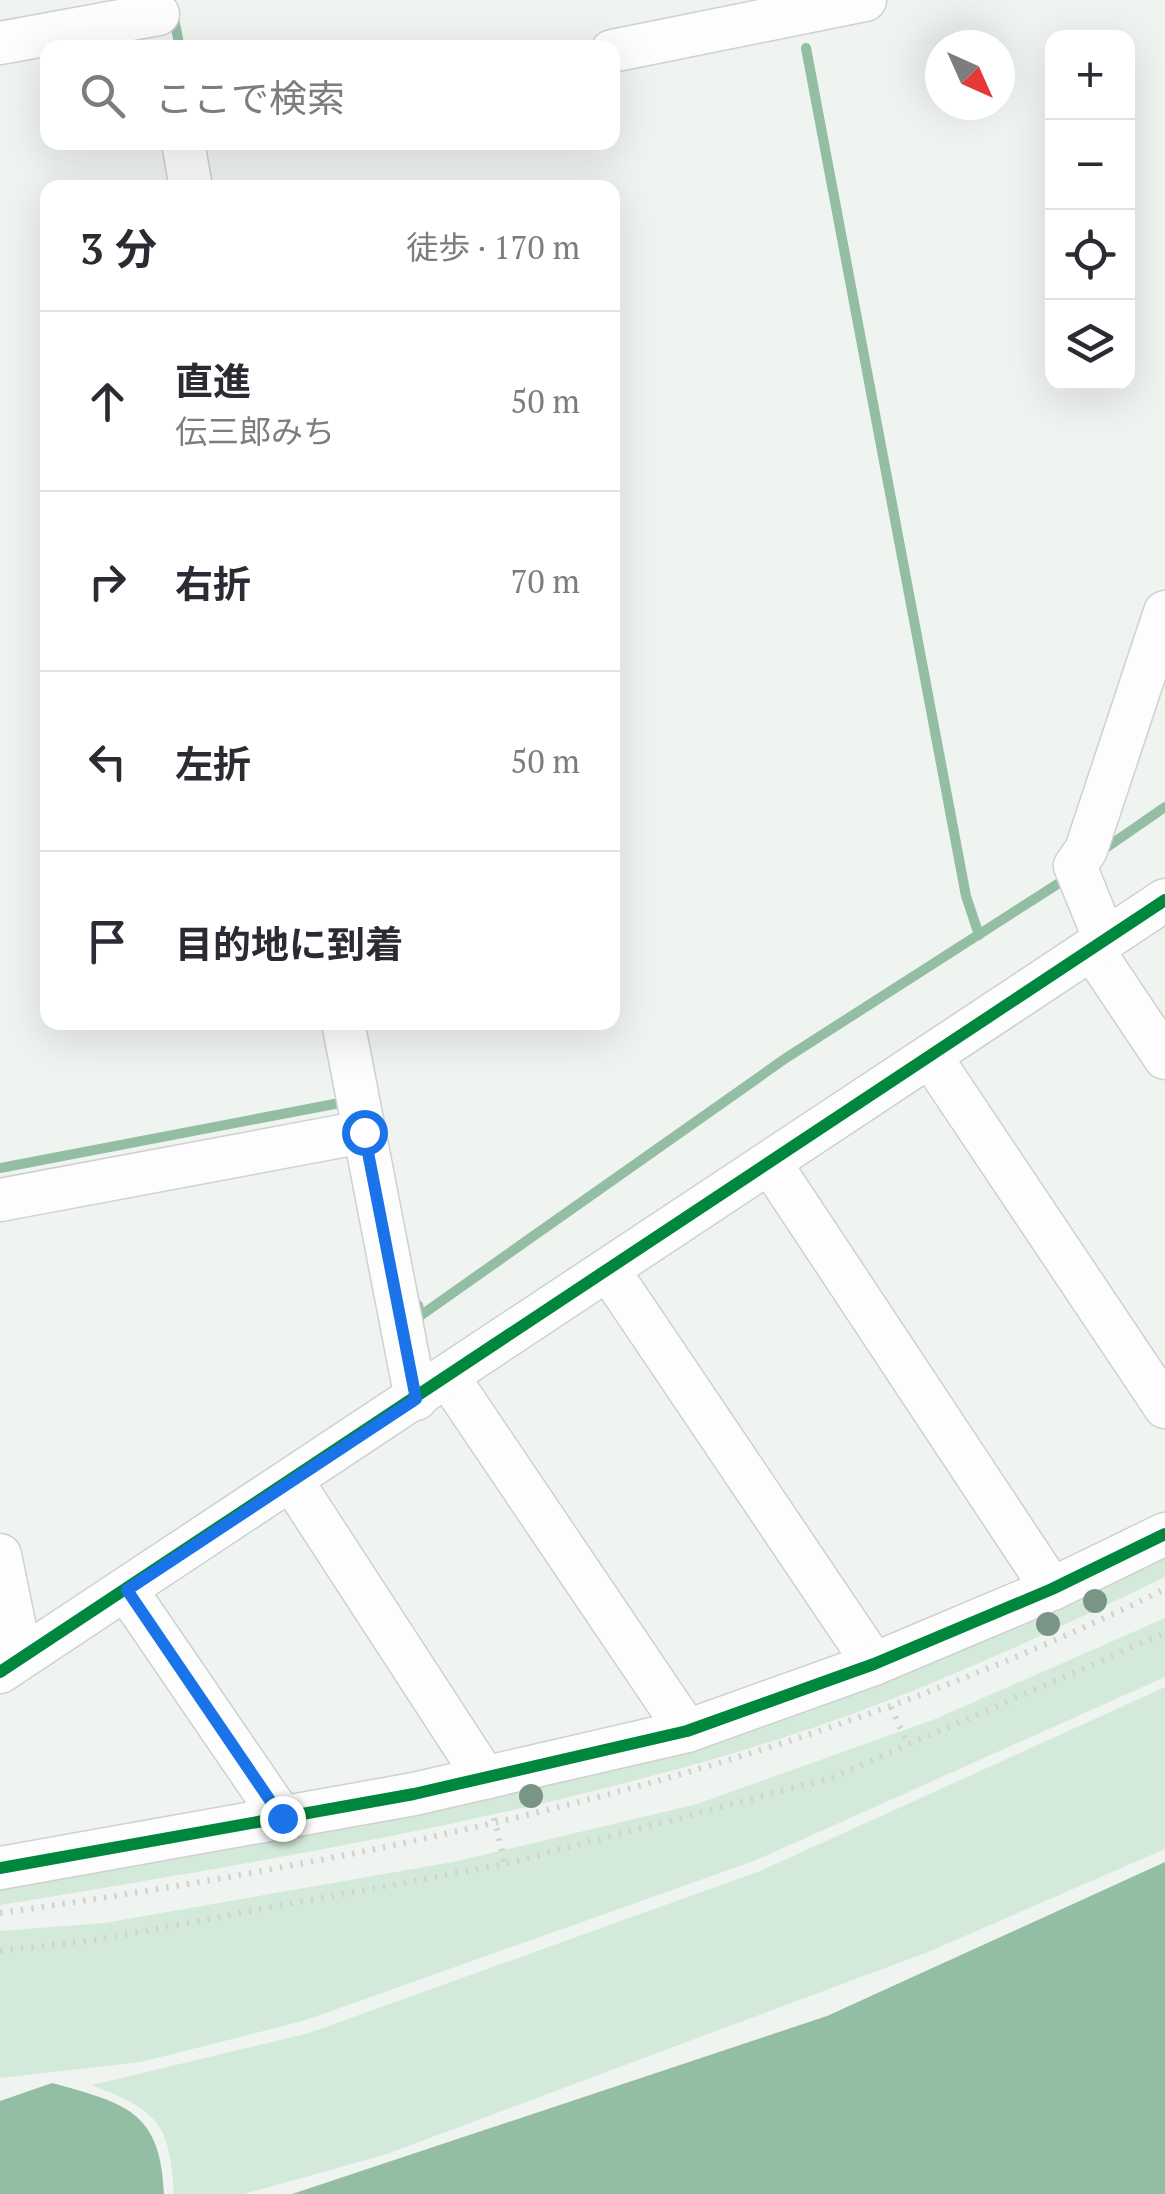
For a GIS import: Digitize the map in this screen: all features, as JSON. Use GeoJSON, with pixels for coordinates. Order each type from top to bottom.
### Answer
{"type":"FeatureCollection","features":[{"type":"Feature","properties":{"kind":"street"},"geometry":{"type":"LineString","coordinates":[[620,49],[866,0]]}},
{"type":"Feature","properties":{"kind":"street"},"geometry":{"type":"LineString","coordinates":[[0,43],[159,21]]}},
{"type":"Feature","properties":{"kind":"street"},"geometry":{"type":"LineString","coordinates":[[184,150],[189,180]]}},
{"type":"Feature","properties":{"kind":"street"},"geometry":{"type":"LineString","coordinates":[[1165,612],[1077,873],[1098,944],[1165,1058]]}},
{"type":"Feature","properties":{"kind":"street"},"geometry":{"type":"LineString","coordinates":[[0,1555],[10,1665],[1165,900]]}},
{"type":"Feature","properties":{"kind":"street"},"geometry":{"type":"LineString","coordinates":[[345,1030],[364,1132],[432,1388],[687,1732]]}},
{"type":"Feature","properties":{"kind":"street"},"geometry":{"type":"LineString","coordinates":[[930,1056],[1165,1406]]}},
{"type":"Feature","properties":{"kind":"street"},"geometry":{"type":"LineString","coordinates":[[0,1200],[364,1132]]}},
{"type":"Feature","properties":{"kind":"street"},"geometry":{"type":"LineString","coordinates":[[770,1163],[1052,1589]]}},
{"type":"Feature","properties":{"kind":"street"},"geometry":{"type":"LineString","coordinates":[[609,1270],[882,1683]]}},
{"type":"Feature","properties":{"kind":"street"},"geometry":{"type":"LineString","coordinates":[[292,1481],[490,1798]]}},
{"type":"Feature","properties":{"kind":"street"},"geometry":{"type":"LineString","coordinates":[[0,1868],[282,1818],[490,1798],[687,1732],[882,1683],[1052,1589],[1165,1534]]}},
{"type":"Feature","properties":{"kind":"street"},"geometry":{"type":"LineString","coordinates":[[127,1590],[282,1818]]}},
{"type":"Feature","properties":{"kind":"path"},"geometry":{"type":"LineString","coordinates":[[0,1952],[95,1940],[505,1864],[831,1778],[1165,1633]]}},
{"type":"Feature","properties":{"kind":"path"},"geometry":{"type":"LineString","coordinates":[[882,1683],[908,1745]]}},
{"type":"Feature","properties":{"kind":"path"},"geometry":{"type":"LineString","coordinates":[[490,1798],[505,1864]]}},
{"type":"Feature","properties":{"kind":"shaded area"},"geometry":{"type":"Polygon","coordinates":[[[1165,1552],[1165,1577],[976,1664],[880,1704],[782,1738],[686,1767],[492,1815],[296,1854],[0,1905],[0,1879],[494,1791],[1165,1552]]]}},
{"type":"Feature","properties":{"kind":"shaded area"},"geometry":{"type":"Polygon","coordinates":[[[1165,1618],[1165,1677],[754,1861],[303,2021],[141,2062],[0,2078],[0,1931],[104,1923],[458,1861],[697,1804],[935,1719],[1165,1618]]]}},
{"type":"Feature","properties":{"kind":"shaded area"},"geometry":{"type":"Polygon","coordinates":[[[1165,1687],[1165,1849],[928,1952],[384,2155],[244,2194],[174,2194],[169,2151],[156,2123],[132,2103],[92,2085],[309,2033],[760,1871],[1165,1687]]]}},
{"type":"Feature","properties":{"kind":"shaded area"},"geometry":{"type":"Polygon","coordinates":[[[1165,1862],[1165,2194],[292,2194],[827,2016],[1165,1862]]]}},
{"type":"Feature","properties":{"kind":"shaded area"},"geometry":{"type":"Polygon","coordinates":[[[52,2083],[99,2097],[134,2114],[155,2144],[164,2194],[0,2194],[0,2101],[52,2083]]]}},
{"type":"Feature","properties":{"kind":"waterway"},"geometry":{"type":"LineString","coordinates":[[173,14],[178,40]]}},
{"type":"Feature","properties":{"kind":"waterway"},"geometry":{"type":"LineString","coordinates":[[806,48],[966,896],[979,935]]}},
{"type":"Feature","properties":{"kind":"waterway"},"geometry":{"type":"LineString","coordinates":[[1100,852],[1165,807]]}},
{"type":"Feature","properties":{"kind":"waterway"},"geometry":{"type":"LineString","coordinates":[[418,1305],[420,1316],[786,1058],[1067,878]]}},
{"type":"Feature","properties":{"kind":"waterway"},"geometry":{"type":"LineString","coordinates":[[0,1168],[345,1102]]}},
{"type":"Feature","properties":{"kind":"cycle path"},"geometry":{"type":"LineString","coordinates":[[0,1672],[1165,900]]}},
{"type":"Feature","properties":{"kind":"cycle path"},"geometry":{"type":"LineString","coordinates":[[0,1868],[414,1794],[687,1731],[874,1664],[1052,1589],[1165,1534]]}},
{"type":"Feature","properties":{"kind":"route"},"geometry":{"type":"LineString","coordinates":[[282,1818],[127,1590],[416,1399],[364,1132]]}}]}
